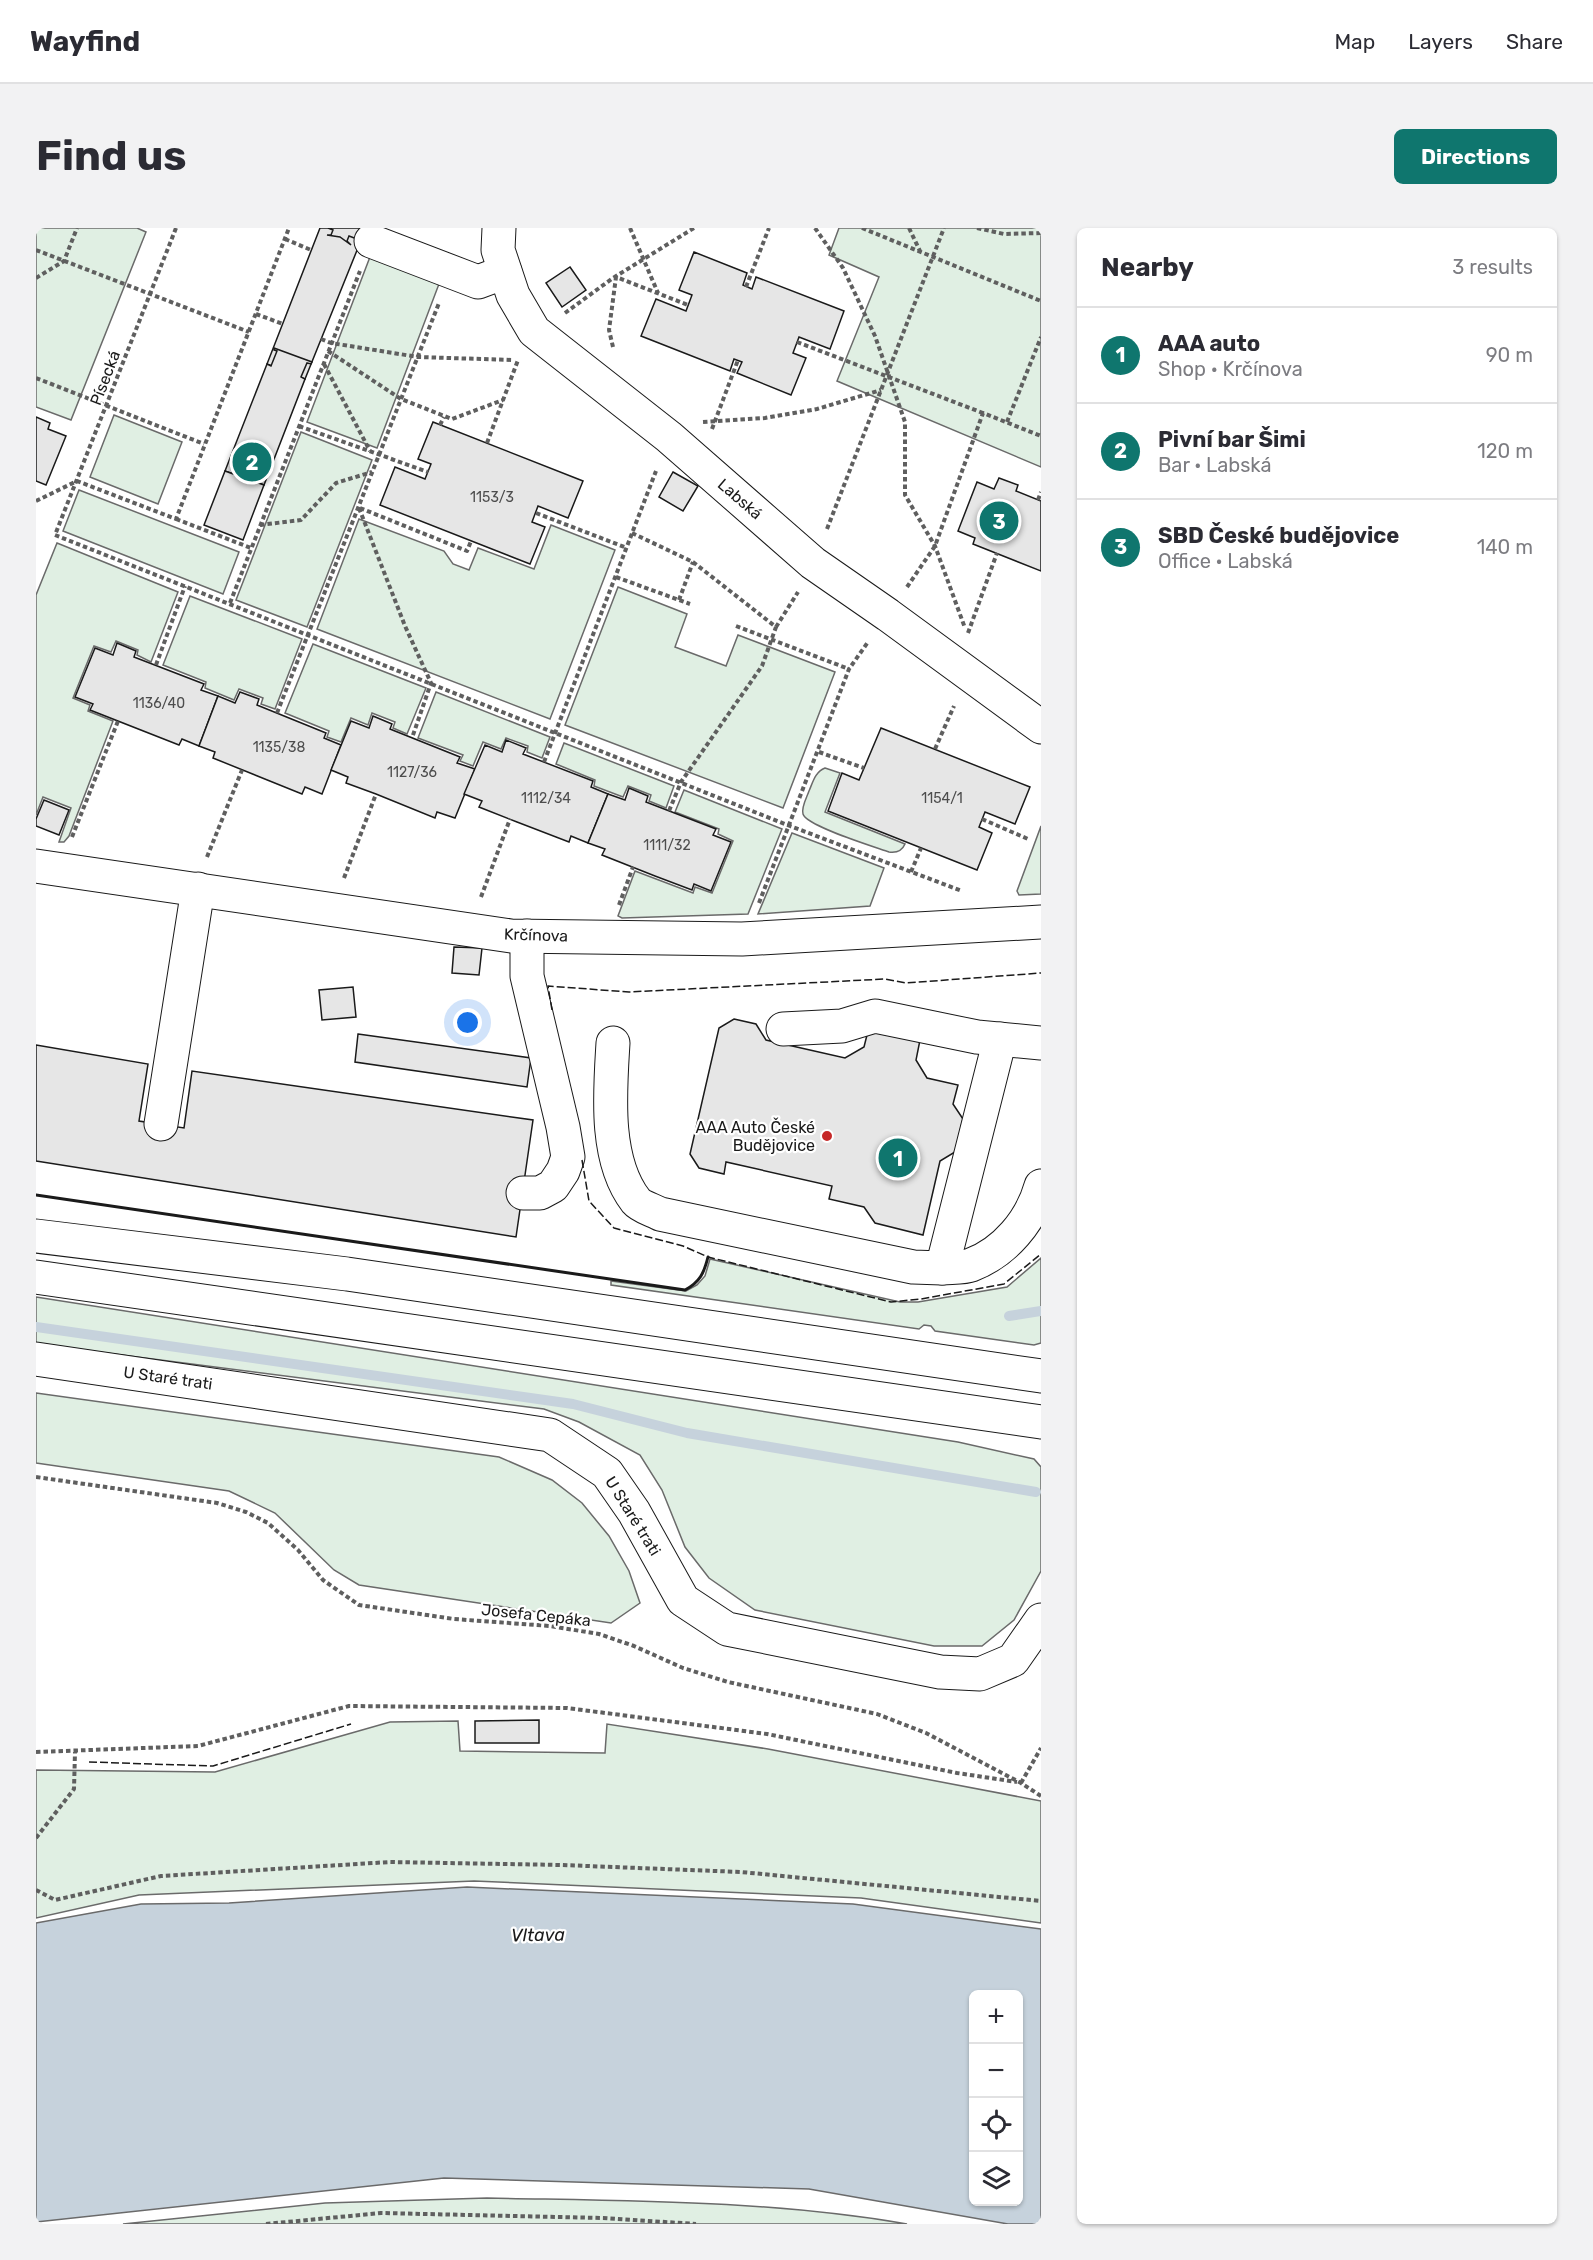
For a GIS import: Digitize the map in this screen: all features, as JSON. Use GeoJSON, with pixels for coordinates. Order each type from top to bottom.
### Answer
{"type":"FeatureCollection","features":[{"type":"Feature","properties":{"kind":"main road","name":"Labská"},"geometry":{"type":"LineString","coordinates":[[499,228],[498,250],[505,272],[513,295],[534,331],[669,437],[813,562],[1041,727]]}},
{"type":"Feature","properties":{"kind":"main road"},"geometry":{"type":"LineString","coordinates":[[371,241],[478,282],[505,272]]}},
{"type":"Feature","properties":{"kind":"main road","name":"Krčínova"},"geometry":{"type":"LineString","coordinates":[[36,866],[511,936],[742,939],[1041,922]]}},
{"type":"Feature","properties":{"kind":"main road"},"geometry":{"type":"LineString","coordinates":[[161,1124],[198,889]]}},
{"type":"Feature","properties":{"kind":"main road"},"geometry":{"type":"LineString","coordinates":[[523,1193],[540,1193],[553,1186],[563,1171],[567,1157],[563,1127],[527,976],[527,936]]}},
{"type":"Feature","properties":{"kind":"main road"},"geometry":{"type":"LineString","coordinates":[[783,1029],[842,1026],[875,1016],[977,1037],[1041,1043]]}},
{"type":"Feature","properties":{"kind":"main road"},"geometry":{"type":"LineString","coordinates":[[942,1268],[1000,1039]]}},
{"type":"Feature","properties":{"kind":"main road"},"geometry":{"type":"LineString","coordinates":[[613,1043],[610,1095],[613,1132],[621,1173],[638,1203],[660,1214],[913,1267],[942,1268],[969,1265],[1002,1247],[1024,1223],[1041,1186]]}},
{"type":"Feature","properties":{"kind":"main road"},"geometry":{"type":"LineString","coordinates":[[36,1236],[359,1276],[1041,1376]]}},
{"type":"Feature","properties":{"kind":"main road"},"geometry":{"type":"LineString","coordinates":[[36,1277],[1041,1422]]}},
{"type":"Feature","properties":{"kind":"main road","name":"U Staré trati"},"geometry":{"type":"LineString","coordinates":[[36,1359],[550,1435],[607,1473],[634,1512],[683,1600],[727,1629],[940,1672],[980,1674],[1013,1660],[1041,1620]]}},
{"type":"Feature","properties":{"kind":"path"},"geometry":{"type":"LineString","coordinates":[[36,278],[64,261],[77,228]]}},
{"type":"Feature","properties":{"kind":"path","name":"Písecká"},"geometry":{"type":"LineString","coordinates":[[176,228],[55,535],[185,586]]}},
{"type":"Feature","properties":{"kind":"path"},"geometry":{"type":"LineString","coordinates":[[176,519],[290,228]]}},
{"type":"Feature","properties":{"kind":"path"},"geometry":{"type":"LineString","coordinates":[[630,228],[658,293]]}},
{"type":"Feature","properties":{"kind":"path"},"geometry":{"type":"LineString","coordinates":[[559,318],[643,259],[694,228]]}},
{"type":"Feature","properties":{"kind":"path"},"geometry":{"type":"LineString","coordinates":[[746,287],[769,228]]}},
{"type":"Feature","properties":{"kind":"path"},"geometry":{"type":"LineString","coordinates":[[815,228],[843,268],[875,336],[887,376],[905,422],[905,495],[935,546],[967,634]]}},
{"type":"Feature","properties":{"kind":"path"},"geometry":{"type":"LineString","coordinates":[[862,228],[1041,301]]}},
{"type":"Feature","properties":{"kind":"path"},"geometry":{"type":"LineString","coordinates":[[909,228],[921,252]]}},
{"type":"Feature","properties":{"kind":"path"},"geometry":{"type":"LineString","coordinates":[[825,534],[944,228]]}},
{"type":"Feature","properties":{"kind":"path"},"geometry":{"type":"LineString","coordinates":[[977,228],[1004,234],[1041,233]]}},
{"type":"Feature","properties":{"kind":"path"},"geometry":{"type":"LineString","coordinates":[[285,239],[311,250]]}},
{"type":"Feature","properties":{"kind":"path"},"geometry":{"type":"LineString","coordinates":[[230,603],[371,241]]}},
{"type":"Feature","properties":{"kind":"path"},"geometry":{"type":"LineString","coordinates":[[36,249],[249,332]]}},
{"type":"Feature","properties":{"kind":"path"},"geometry":{"type":"LineString","coordinates":[[277,713],[452,272]]}},
{"type":"Feature","properties":{"kind":"path"},"geometry":{"type":"LineString","coordinates":[[616,277],[688,304]]}},
{"type":"Feature","properties":{"kind":"path"},"geometry":{"type":"LineString","coordinates":[[613,349],[609,330],[616,277]]}},
{"type":"Feature","properties":{"kind":"path"},"geometry":{"type":"LineString","coordinates":[[256,314],[283,324]]}},
{"type":"Feature","properties":{"kind":"path"},"geometry":{"type":"LineString","coordinates":[[1006,422],[1041,337]]}},
{"type":"Feature","properties":{"kind":"path"},"geometry":{"type":"LineString","coordinates":[[321,339],[331,343],[418,357],[518,360]]}},
{"type":"Feature","properties":{"kind":"path"},"geometry":{"type":"LineString","coordinates":[[797,342],[1041,436]]}},
{"type":"Feature","properties":{"kind":"path"},"geometry":{"type":"LineString","coordinates":[[328,351],[401,399],[444,417],[452,419],[503,400]]}},
{"type":"Feature","properties":{"kind":"path"},"geometry":{"type":"LineString","coordinates":[[486,443],[522,351]]}},
{"type":"Feature","properties":{"kind":"path"},"geometry":{"type":"LineString","coordinates":[[709,436],[738,360]]}},
{"type":"Feature","properties":{"kind":"path"},"geometry":{"type":"LineString","coordinates":[[324,364],[370,451]]}},
{"type":"Feature","properties":{"kind":"path"},"geometry":{"type":"LineString","coordinates":[[36,378],[204,444]]}},
{"type":"Feature","properties":{"kind":"path"},"geometry":{"type":"LineString","coordinates":[[692,423],[765,418],[817,409],[882,390]]}},
{"type":"Feature","properties":{"kind":"path"},"geometry":{"type":"LineString","coordinates":[[903,593],[935,546],[983,413]]}},
{"type":"Feature","properties":{"kind":"path"},"geometry":{"type":"LineString","coordinates":[[440,425],[444,417]]}},
{"type":"Feature","properties":{"kind":"path"},"geometry":{"type":"LineString","coordinates":[[299,426],[428,472]]}},
{"type":"Feature","properties":{"kind":"path"},"geometry":{"type":"LineString","coordinates":[[544,762],[659,462]]}},
{"type":"Feature","properties":{"kind":"path"},"geometry":{"type":"LineString","coordinates":[[260,525],[301,520],[336,483],[373,471]]}},
{"type":"Feature","properties":{"kind":"path"},"geometry":{"type":"LineString","coordinates":[[36,501],[77,481],[251,548]]}},
{"type":"Feature","properties":{"kind":"path"},"geometry":{"type":"LineString","coordinates":[[1038,500],[1041,492]]}},
{"type":"Feature","properties":{"kind":"path"},"geometry":{"type":"LineString","coordinates":[[359,507],[467,551],[471,541]]}},
{"type":"Feature","properties":{"kind":"path"},"geometry":{"type":"LineString","coordinates":[[359,507],[405,626],[431,683],[412,738]]}},
{"type":"Feature","properties":{"kind":"path"},"geometry":{"type":"LineString","coordinates":[[536,513],[627,548]]}},
{"type":"Feature","properties":{"kind":"path"},"geometry":{"type":"LineString","coordinates":[[632,533],[693,562],[776,627]]}},
{"type":"Feature","properties":{"kind":"path"},"geometry":{"type":"LineString","coordinates":[[965,642],[997,553]]}},
{"type":"Feature","properties":{"kind":"path"},"geometry":{"type":"LineString","coordinates":[[679,600],[693,562]]}},
{"type":"Feature","properties":{"kind":"path"},"geometry":{"type":"LineString","coordinates":[[615,577],[690,604]]}},
{"type":"Feature","properties":{"kind":"path"},"geometry":{"type":"LineString","coordinates":[[156,665],[185,586],[937,882]]}},
{"type":"Feature","properties":{"kind":"path"},"geometry":{"type":"LineString","coordinates":[[669,811],[681,782],[762,666],[776,627],[798,592]]}},
{"type":"Feature","properties":{"kind":"path"},"geometry":{"type":"LineString","coordinates":[[736,626],[849,669]]}},
{"type":"Feature","properties":{"kind":"path"},"geometry":{"type":"LineString","coordinates":[[757,908],[819,752],[849,669],[870,639]]}},
{"type":"Feature","properties":{"kind":"path"},"geometry":{"type":"LineString","coordinates":[[935,749],[956,702]]}},
{"type":"Feature","properties":{"kind":"path"},"geometry":{"type":"LineString","coordinates":[[72,838],[118,721]]}},
{"type":"Feature","properties":{"kind":"path"},"geometry":{"type":"LineString","coordinates":[[819,752],[864,768]]}},
{"type":"Feature","properties":{"kind":"path"},"geometry":{"type":"LineString","coordinates":[[198,889],[202,870],[242,770]]}},
{"type":"Feature","properties":{"kind":"path"},"geometry":{"type":"LineString","coordinates":[[342,882],[376,794]]}},
{"type":"Feature","properties":{"kind":"path"},"geometry":{"type":"LineString","coordinates":[[479,904],[510,819]]}},
{"type":"Feature","properties":{"kind":"path"},"geometry":{"type":"LineString","coordinates":[[982,819],[1028,838]]}},
{"type":"Feature","properties":{"kind":"path"},"geometry":{"type":"LineString","coordinates":[[911,872],[921,848]]}},
{"type":"Feature","properties":{"kind":"path"},"geometry":{"type":"LineString","coordinates":[[616,911],[633,867]]}},
{"type":"Feature","properties":{"kind":"path","name":"Josefa Cepáka"},"geometry":{"type":"LineString","coordinates":[[36,1477],[217,1503],[237,1509],[268,1523],[298,1550],[323,1580],[359,1605],[454,1619],[550,1626],[599,1634],[634,1646],[683,1668],[728,1682],[877,1714],[926,1733],[1041,1796]]}},
{"type":"Feature","properties":{"kind":"path"},"geometry":{"type":"LineString","coordinates":[[36,1752],[198,1746],[349,1706],[567,1708],[766,1734],[957,1773],[1021,1783],[1041,1748]]}},
{"type":"Feature","properties":{"kind":"path"},"geometry":{"type":"LineString","coordinates":[[36,1838],[74,1789],[75,1752]]}},
{"type":"Feature","properties":{"kind":"path"},"geometry":{"type":"LineString","coordinates":[[36,1890],[55,1900],[161,1875],[390,1862],[562,1865],[741,1872],[1041,1901]]}},
{"type":"Feature","properties":{"kind":"path"},"geometry":{"type":"LineString","coordinates":[[266,2224],[381,2213],[603,2218],[696,2224]]}},
{"type":"Feature","properties":{"kind":"green space"},"geometry":{"type":"Polygon","coordinates":[[[36,228],[137,228],[146,232],[71,420],[36,407],[36,228]]]}},
{"type":"Feature","properties":{"kind":"green space"},"geometry":{"type":"Polygon","coordinates":[[[839,228],[1041,228],[1041,467],[837,381],[879,277],[829,255],[839,228]]]}},
{"type":"Feature","properties":{"kind":"green space"},"geometry":{"type":"Polygon","coordinates":[[[373,249],[442,276],[377,448],[307,422],[373,249]]]}},
{"type":"Feature","properties":{"kind":"green space"},"geometry":{"type":"Polygon","coordinates":[[[114,415],[182,442],[158,504],[90,477],[114,415]]]}},
{"type":"Feature","properties":{"kind":"green space"},"geometry":{"type":"Polygon","coordinates":[[[301,432],[372,460],[307,627],[236,600],[301,432]]]}},
{"type":"Feature","properties":{"kind":"green space"},"geometry":{"type":"Polygon","coordinates":[[[79,490],[239,552],[223,594],[63,531],[79,490]]]}},
{"type":"Feature","properties":{"kind":"green space"},"geometry":{"type":"Polygon","coordinates":[[[359,519],[444,551],[453,564],[469,570],[478,548],[534,569],[551,525],[615,550],[550,719],[317,629],[359,519]]]}},
{"type":"Feature","properties":{"kind":"green space"},"geometry":{"type":"Polygon","coordinates":[[[57,543],[178,592],[151,662],[137,655],[138,650],[116,641],[111,652],[94,646],[73,698],[90,705],[88,711],[113,721],[69,836],[64,842],[59,842],[71,808],[43,797],[36,815],[36,595],[57,543]]]}},
{"type":"Feature","properties":{"kind":"green space"},"geometry":{"type":"Polygon","coordinates":[[[618,587],[687,614],[675,647],[726,666],[738,635],[835,672],[783,808],[565,725],[618,587]]]}},
{"type":"Feature","properties":{"kind":"green space"},"geometry":{"type":"Polygon","coordinates":[[[190,596],[302,639],[275,709],[261,704],[263,698],[239,689],[234,700],[205,688],[206,682],[163,665],[190,596]]]}},
{"type":"Feature","properties":{"kind":"green space"},"geometry":{"type":"Polygon","coordinates":[[[313,644],[426,688],[407,734],[393,728],[395,722],[372,713],[368,725],[351,718],[341,742],[327,737],[329,731],[285,713],[313,644]]]}},
{"type":"Feature","properties":{"kind":"green space"},"geometry":{"type":"Polygon","coordinates":[[[436,692],[550,737],[542,758],[527,752],[528,746],[506,738],[501,749],[483,742],[473,766],[460,761],[463,755],[418,738],[436,692]]]}},
{"type":"Feature","properties":{"kind":"green space"},"geometry":{"type":"Polygon","coordinates":[[[564,743],[674,786],[666,808],[649,801],[651,795],[628,786],[623,797],[594,786],[595,780],[556,764],[564,743]]]}},
{"type":"Feature","properties":{"kind":"green space"},"geometry":{"type":"Polygon","coordinates":[[[825,768],[840,773],[825,812],[905,844],[902,848],[896,852],[889,852],[828,830],[807,819],[803,814],[804,802],[815,778],[825,768]]]}},
{"type":"Feature","properties":{"kind":"green space"},"geometry":{"type":"Polygon","coordinates":[[[684,790],[782,829],[748,914],[622,918],[618,916],[635,871],[693,893],[695,887],[712,893],[733,841],[718,834],[719,829],[675,812],[684,790]]]}},
{"type":"Feature","properties":{"kind":"green space"},"geometry":{"type":"Polygon","coordinates":[[[1041,826],[1041,894],[1019,895],[1017,891],[1041,826]]]}},
{"type":"Feature","properties":{"kind":"green space"},"geometry":{"type":"Polygon","coordinates":[[[792,833],[884,868],[870,906],[758,914],[792,833]]]}},
{"type":"Feature","properties":{"kind":"green space"},"geometry":{"type":"Polygon","coordinates":[[[1041,1258],[1041,1343],[1034,1345],[935,1331],[931,1326],[924,1325],[919,1329],[611,1285],[611,1281],[686,1291],[697,1285],[705,1276],[710,1259],[900,1302],[918,1302],[1007,1287],[1041,1258]]]}},
{"type":"Feature","properties":{"kind":"green space"},"geometry":{"type":"Polygon","coordinates":[[[36,1297],[958,1442],[1034,1459],[1041,1467],[1041,1571],[1014,1620],[982,1646],[934,1646],[755,1610],[709,1578],[685,1547],[662,1490],[640,1455],[579,1422],[544,1409],[36,1344],[36,1297]]]}},
{"type":"Feature","properties":{"kind":"green space"},"geometry":{"type":"Polygon","coordinates":[[[36,1393],[499,1457],[552,1480],[582,1503],[609,1536],[629,1571],[640,1603],[611,1623],[359,1585],[334,1570],[275,1513],[229,1491],[36,1463],[36,1393]]]}},
{"type":"Feature","properties":{"kind":"green space"},"geometry":{"type":"Polygon","coordinates":[[[458,1721],[460,1751],[605,1753],[607,1724],[768,1749],[1041,1801],[1041,1923],[861,1898],[474,1881],[139,1895],[36,1918],[36,1770],[215,1772],[390,1722],[458,1721]]]}},
{"type":"Feature","properties":{"kind":"green space"},"geometry":{"type":"Polygon","coordinates":[[[487,2198],[645,2201],[750,2206],[855,2216],[907,2224],[123,2224],[325,2203],[487,2198]]]}},
{"type":"Feature","properties":{"kind":"water","name":"Vltava"},"geometry":{"type":"Polygon","coordinates":[[[467,1887],[853,1904],[1041,1929],[1041,2224],[1008,2224],[809,2189],[444,2178],[36,2222],[36,1923],[141,1904],[229,1903],[467,1887]]]}},
{"type":"Feature","properties":{"kind":"building"},"geometry":{"type":"Polygon","coordinates":[[[320,228],[366,228],[305,379],[267,364],[320,228]]]}},
{"type":"Feature","properties":{"kind":"building"},"geometry":{"type":"Polygon","coordinates":[[[328,228],[362,228],[357,239],[349,236],[347,241],[351,245],[340,237],[327,235],[331,235],[333,230],[328,228]]]}},
{"type":"Feature","properties":{"kind":"building"},"geometry":{"type":"Polygon","coordinates":[[[694,252],[747,273],[743,285],[752,289],[756,277],[844,311],[830,349],[799,337],[793,353],[806,358],[791,395],[737,373],[742,362],[734,359],[730,371],[641,336],[656,299],[686,311],[692,295],[679,290],[694,252]]]}},
{"type":"Feature","properties":{"kind":"building"},"geometry":{"type":"Polygon","coordinates":[[[570,267],[586,290],[562,307],[546,283],[570,267]]]}},
{"type":"Feature","properties":{"kind":"building"},"geometry":{"type":"Polygon","coordinates":[[[274,348],[312,362],[307,363],[301,377],[305,379],[264,485],[253,481],[251,487],[254,491],[243,483],[229,482],[234,481],[236,475],[225,471],[267,364],[271,366],[277,351],[274,348]]]}},
{"type":"Feature","properties":{"kind":"building"},"geometry":{"type":"Polygon","coordinates":[[[36,417],[50,423],[48,429],[66,436],[46,485],[36,481],[36,417]]]}},
{"type":"Feature","properties":{"kind":"building"},"geometry":{"type":"Polygon","coordinates":[[[433,422],[583,481],[568,518],[538,506],[532,522],[545,527],[530,564],[380,505],[395,467],[425,479],[431,464],[418,459],[433,422]]]}},
{"type":"Feature","properties":{"kind":"building"},"geometry":{"type":"Polygon","coordinates":[[[225,471],[264,485],[243,540],[204,525],[225,471]]]}},
{"type":"Feature","properties":{"kind":"building"},"geometry":{"type":"Polygon","coordinates":[[[673,472],[698,486],[683,511],[659,497],[673,472]]]}},
{"type":"Feature","properties":{"kind":"building"},"geometry":{"type":"Polygon","coordinates":[[[999,478],[1018,485],[1016,491],[1041,501],[1041,571],[973,544],[975,538],[958,531],[977,482],[994,489],[999,478]]]}},
{"type":"Feature","properties":{"kind":"building"},"geometry":{"type":"Polygon","coordinates":[[[117,643],[136,651],[134,657],[204,684],[201,690],[218,696],[199,746],[182,739],[179,745],[90,710],[93,704],[75,697],[95,648],[113,655],[117,643]]]}},
{"type":"Feature","properties":{"kind":"building"},"geometry":{"type":"Polygon","coordinates":[[[240,692],[259,699],[257,705],[326,733],[324,738],[341,745],[322,794],[305,787],[302,794],[213,758],[215,752],[199,746],[218,696],[235,703],[240,692]]]}},
{"type":"Feature","properties":{"kind":"building"},"geometry":{"type":"Polygon","coordinates":[[[373,716],[392,724],[390,729],[460,757],[457,763],[475,769],[455,818],[437,812],[435,818],[346,783],[348,777],[331,770],[351,721],[369,728],[373,716]]]}},
{"type":"Feature","properties":{"kind":"building"},"geometry":{"type":"Polygon","coordinates":[[[881,728],[1030,787],[1015,824],[985,812],[979,827],[992,833],[977,870],[828,811],[842,773],[859,780],[881,728]]]}},
{"type":"Feature","properties":{"kind":"building"},"geometry":{"type":"Polygon","coordinates":[[[506,740],[526,748],[523,754],[593,781],[591,787],[608,794],[588,843],[571,836],[569,842],[479,807],[482,801],[464,794],[485,745],[502,752],[506,740]]]}},
{"type":"Feature","properties":{"kind":"building"},"geometry":{"type":"Polygon","coordinates":[[[629,788],[648,796],[646,802],[716,829],[713,835],[731,842],[711,891],[694,884],[692,890],[655,876],[602,855],[605,849],[588,843],[608,794],[625,800],[629,788]]]}},
{"type":"Feature","properties":{"kind":"building"},"geometry":{"type":"Polygon","coordinates":[[[44,800],[69,810],[59,835],[36,826],[36,819],[44,800]]]}},
{"type":"Feature","properties":{"kind":"building"},"geometry":{"type":"Polygon","coordinates":[[[454,947],[482,948],[479,975],[452,973],[454,947]]]}},
{"type":"Feature","properties":{"kind":"building"},"geometry":{"type":"Polygon","coordinates":[[[353,987],[356,1017],[322,1020],[319,990],[353,987]]]}},
{"type":"Feature","properties":{"kind":"building","name":"AAA Auto České Budějovice"},"geometry":{"type":"Polygon","coordinates":[[[734,1019],[756,1024],[766,1040],[845,1058],[864,1047],[870,1023],[921,1035],[916,1060],[927,1078],[958,1085],[953,1104],[963,1119],[955,1152],[940,1161],[923,1235],[875,1223],[864,1207],[829,1199],[832,1186],[726,1162],[724,1174],[699,1168],[690,1154],[719,1028],[734,1019]]]}},
{"type":"Feature","properties":{"kind":"building"},"geometry":{"type":"Polygon","coordinates":[[[358,1034],[531,1058],[527,1087],[355,1062],[358,1034]]]}},
{"type":"Feature","properties":{"kind":"building"},"geometry":{"type":"Polygon","coordinates":[[[36,1045],[148,1064],[139,1121],[184,1128],[192,1071],[533,1120],[516,1237],[36,1161],[36,1045]]]}},
{"type":"Feature","properties":{"kind":"building"},"geometry":{"type":"Polygon","coordinates":[[[539,1720],[539,1743],[475,1743],[475,1721],[539,1720]]]}},
{"type":"Feature","properties":{"kind":"waterway"},"geometry":{"type":"LineString","coordinates":[[1009,1316],[1041,1311]]}},
{"type":"Feature","properties":{"kind":"waterway"},"geometry":{"type":"LineString","coordinates":[[36,1327],[573,1404],[687,1433],[1036,1492]]}},
{"type":"Feature","properties":{"kind":"fence"},"geometry":{"type":"LineString","coordinates":[[552,1010],[548,986],[629,992],[885,979],[906,983],[1041,973]]}},
{"type":"Feature","properties":{"kind":"fence"},"geometry":{"type":"LineString","coordinates":[[582,1160],[589,1201],[614,1228],[683,1246],[708,1257],[891,1302],[1004,1284],[1041,1254]]}},
{"type":"Feature","properties":{"kind":"fence"},"geometry":{"type":"LineString","coordinates":[[89,1762],[213,1766],[351,1724]]}},
{"type":"Feature","properties":{"kind":"wall"},"geometry":{"type":"LineString","coordinates":[[36,1195],[685,1290],[701,1276],[708,1257]]}},
{"type":"Feature","properties":{"kind":"place","name":"Pivní bar Šimi"},"geometry":{"type":"Point","coordinates":[252,462]}},
{"type":"Feature","properties":{"kind":"place","name":"SBD České budějovice"},"geometry":{"type":"Point","coordinates":[999,521]}},
{"type":"Feature","properties":{"kind":"place","name":"AAA Auto České Budějovice"},"geometry":{"type":"Point","coordinates":[827,1136]}},
{"type":"Feature","properties":{"kind":"place","name":"AAA auto"},"geometry":{"type":"Point","coordinates":[898,1158]}}]}
